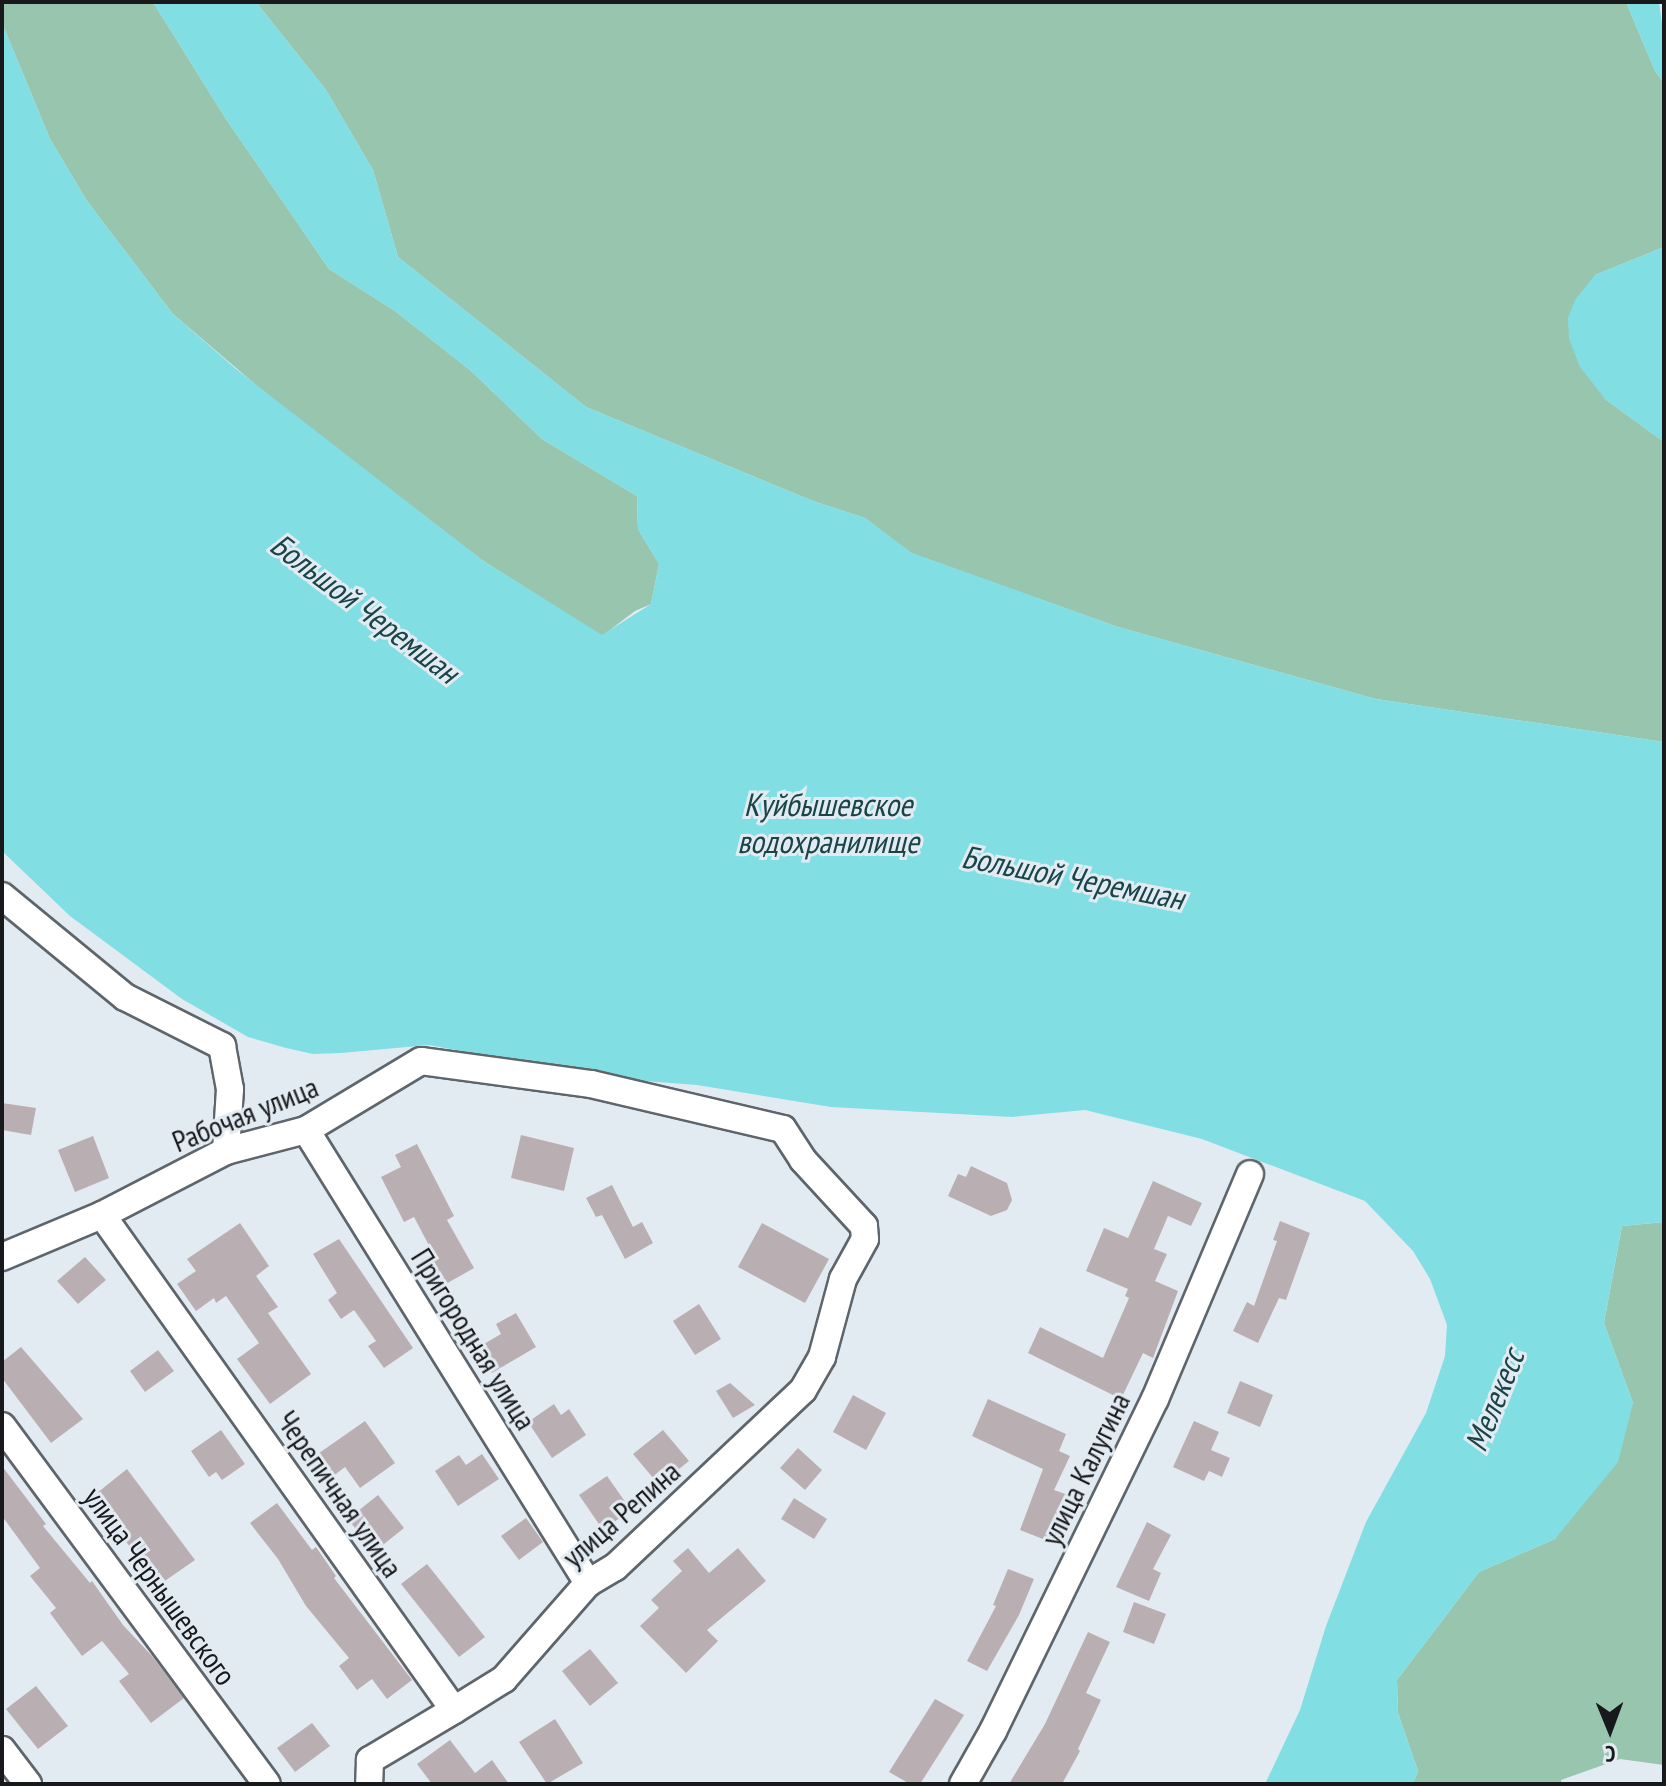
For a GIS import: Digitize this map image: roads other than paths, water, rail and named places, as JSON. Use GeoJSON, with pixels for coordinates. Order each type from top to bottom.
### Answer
{"type":"FeatureCollection","features":[{"type":"Feature","properties":{"kind":"street"},"geometry":{"type":"LineString","coordinates":[[2,896],[125,997],[222,1046],[230,1089],[226,1151]]}},
{"type":"Feature","properties":{"kind":"street","name":"Рабочая улица"},"geometry":{"type":"LineString","coordinates":[[2,1257],[102,1215],[226,1151],[306,1130],[421,1061]]}},
{"type":"Feature","properties":{"kind":"street","name":"улица Репина"},"geometry":{"type":"LineString","coordinates":[[421,1061],[591,1084],[783,1129],[803,1160],[864,1226],[865,1239],[843,1279],[822,1357],[803,1390],[615,1567],[588,1583],[504,1679],[454,1710]]}},
{"type":"Feature","properties":{"kind":"street","name":"Пригородная улица"},"geometry":{"type":"LineString","coordinates":[[306,1130],[588,1583]]}},
{"type":"Feature","properties":{"kind":"street","name":"улица Калугина"},"geometry":{"type":"LineString","coordinates":[[963,1784],[993,1731],[1155,1399],[1250,1174]]}},
{"type":"Feature","properties":{"kind":"street","name":"Черепичная улица"},"geometry":{"type":"LineString","coordinates":[[102,1215],[454,1710]]}},
{"type":"Feature","properties":{"kind":"street","name":"улица Чернышевского"},"geometry":{"type":"LineString","coordinates":[[2,1426],[267,1784]]}},
{"type":"Feature","properties":{"kind":"street"},"geometry":{"type":"LineString","coordinates":[[369,1784],[370,1760],[454,1710]]}},
{"type":"Feature","properties":{"kind":"street"},"geometry":{"type":"LineString","coordinates":[[2,1750],[28,1784]]}},
{"type":"Feature","properties":{"kind":"water","name":"Куйбышевское водохранилище"},"geometry":{"type":"Polygon","coordinates":[[[153,2],[256,2],[326,90],[373,170],[398,257],[586,407],[813,501],[865,518],[912,553],[1118,627],[1376,699],[1664,742],[1664,1222],[1622,1226],[1604,1323],[1633,1403],[1618,1462],[1555,1539],[1479,1572],[1397,1680],[1398,1713],[1418,1771],[1413,1784],[1265,1784],[1300,1710],[1326,1626],[1366,1522],[1426,1413],[1445,1356],[1447,1325],[1430,1279],[1413,1251],[1365,1201],[1202,1139],[1085,1110],[1012,1117],[831,1107],[697,1085],[604,1078],[429,1045],[313,1054],[286,1048],[248,1037],[182,999],[70,916],[2,851],[2,23],[50,139],[87,201],[173,314],[236,369],[482,560],[602,635],[651,604],[659,564],[638,529],[637,496],[542,439],[470,370],[395,311],[329,269],[224,116],[153,2]]]}},
{"type":"Feature","properties":{"kind":"water"},"geometry":{"type":"Polygon","coordinates":[[[1626,2],[1659,2],[1664,38],[1664,83],[1655,71],[1626,2]]]}},
{"type":"Feature","properties":{"kind":"water"},"geometry":{"type":"Polygon","coordinates":[[[1664,247],[1664,442],[1605,399],[1580,367],[1569,339],[1568,318],[1575,300],[1595,275],[1664,247]]]}},
{"type":"Feature","properties":{"kind":"water label","name":"Большой Черемшан"},"geometry":{"type":"Point","coordinates":[365,608]}},
{"type":"Feature","properties":{"kind":"water label","name":"Большой Черемшан"},"geometry":{"type":"Point","coordinates":[1073,877]}},
{"type":"Feature","properties":{"kind":"water label","name":"Мелекесс"},"geometry":{"type":"Point","coordinates":[1494,1400]}}]}
